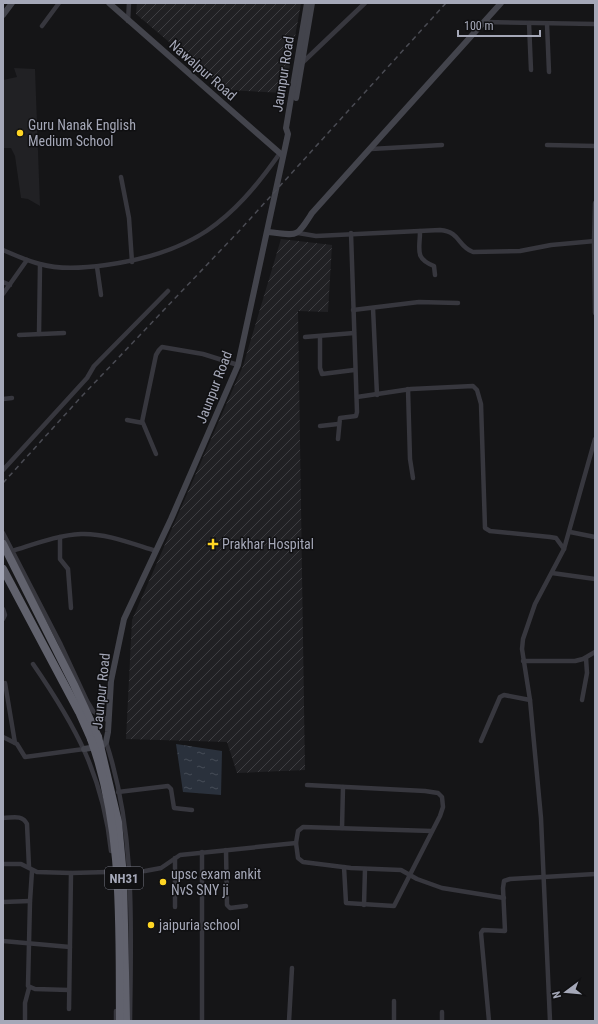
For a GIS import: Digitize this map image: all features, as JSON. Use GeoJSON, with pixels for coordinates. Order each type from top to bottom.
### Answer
{"type":"FeatureCollection","features":[{"type":"Feature","properties":{"kind":"highway","name":"NH31"},"geometry":{"type":"LineString","coordinates":[[3,544],[74,686],[95,738],[117,816],[124,876],[126,1021]]}},
{"type":"Feature","properties":{"kind":"highway","name":"NH31"},"geometry":{"type":"LineString","coordinates":[[3,569],[79,712],[95,738],[107,798],[116,861],[119,912],[120,1021]]}},
{"type":"Feature","properties":{"kind":"street"},"geometry":{"type":"LineString","coordinates":[[3,15],[12,3]]}},
{"type":"Feature","properties":{"kind":"street"},"geometry":{"type":"LineString","coordinates":[[42,26],[59,3]]}},
{"type":"Feature","properties":{"kind":"street","name":"Nawalpur Road"},"geometry":{"type":"LineString","coordinates":[[109,3],[281,154]]}},
{"type":"Feature","properties":{"kind":"street"},"geometry":{"type":"LineString","coordinates":[[128,21],[129,3]]}},
{"type":"Feature","properties":{"kind":"street","name":"Jaunpur Road"},"geometry":{"type":"LineString","coordinates":[[84,749],[102,746],[106,742],[109,721],[112,669],[124,619],[156,551],[238,365],[268,232],[281,154],[288,134],[286,128],[307,3]]}},
{"type":"Feature","properties":{"kind":"street"},"geometry":{"type":"LineString","coordinates":[[288,134],[291,129],[312,3]]}},
{"type":"Feature","properties":{"kind":"street"},"geometry":{"type":"LineString","coordinates":[[296,69],[365,3]]}},
{"type":"Feature","properties":{"kind":"street"},"geometry":{"type":"LineString","coordinates":[[298,233],[312,212],[502,3]]}},
{"type":"Feature","properties":{"kind":"street"},"geometry":{"type":"LineString","coordinates":[[484,22],[595,24]]}},
{"type":"Feature","properties":{"kind":"street"},"geometry":{"type":"LineString","coordinates":[[529,23],[531,70]]}},
{"type":"Feature","properties":{"kind":"street"},"geometry":{"type":"LineString","coordinates":[[547,24],[549,72]]}},
{"type":"Feature","properties":{"kind":"street"},"geometry":{"type":"LineString","coordinates":[[371,148],[442,145]]}},
{"type":"Feature","properties":{"kind":"street"},"geometry":{"type":"LineString","coordinates":[[547,145],[595,146]]}},
{"type":"Feature","properties":{"kind":"street"},"geometry":{"type":"LineString","coordinates":[[3,250],[40,265],[97,267],[132,262],[178,247],[196,238],[223,220],[238,206],[281,154]]}},
{"type":"Feature","properties":{"kind":"street"},"geometry":{"type":"LineString","coordinates":[[121,177],[129,218],[132,262]]}},
{"type":"Feature","properties":{"kind":"street"},"geometry":{"type":"LineString","coordinates":[[595,203],[595,313]]}},
{"type":"Feature","properties":{"kind":"street"},"geometry":{"type":"LineString","coordinates":[[268,232],[298,233],[316,236],[420,230],[450,231],[469,250],[473,252],[520,251],[551,245],[594,241]]}},
{"type":"Feature","properties":{"kind":"street"},"geometry":{"type":"LineString","coordinates":[[420,230],[420,255],[425,263],[434,266],[435,275]]}},
{"type":"Feature","properties":{"kind":"street"},"geometry":{"type":"LineString","coordinates":[[338,439],[338,424],[340,418],[357,415],[354,370],[351,233]]}},
{"type":"Feature","properties":{"kind":"street"},"geometry":{"type":"LineString","coordinates":[[3,294],[27,260]]}},
{"type":"Feature","properties":{"kind":"street"},"geometry":{"type":"LineString","coordinates":[[38,334],[40,265]]}},
{"type":"Feature","properties":{"kind":"street"},"geometry":{"type":"LineString","coordinates":[[97,267],[101,295]]}},
{"type":"Feature","properties":{"kind":"street"},"geometry":{"type":"LineString","coordinates":[[3,282],[10,285]]}},
{"type":"Feature","properties":{"kind":"street"},"geometry":{"type":"LineString","coordinates":[[3,470],[88,378],[94,366],[168,291]]}},
{"type":"Feature","properties":{"kind":"street"},"geometry":{"type":"LineString","coordinates":[[353,310],[419,302],[458,302]]}},
{"type":"Feature","properties":{"kind":"street"},"geometry":{"type":"LineString","coordinates":[[373,308],[377,395]]}},
{"type":"Feature","properties":{"kind":"street"},"geometry":{"type":"LineString","coordinates":[[19,335],[64,333]]}},
{"type":"Feature","properties":{"kind":"street"},"geometry":{"type":"LineString","coordinates":[[305,337],[320,337],[354,333]]}},
{"type":"Feature","properties":{"kind":"street"},"geometry":{"type":"LineString","coordinates":[[320,337],[320,368],[322,374],[354,370]]}},
{"type":"Feature","properties":{"kind":"street"},"geometry":{"type":"LineString","coordinates":[[156,454],[142,422],[156,355],[159,350],[162,347],[203,354],[238,365]]}},
{"type":"Feature","properties":{"kind":"street"},"geometry":{"type":"LineString","coordinates":[[357,397],[408,389],[467,385],[472,386],[477,390],[481,404],[485,528],[490,530],[556,538],[564,549]]}},
{"type":"Feature","properties":{"kind":"street"},"geometry":{"type":"LineString","coordinates":[[408,389],[410,459],[413,478]]}},
{"type":"Feature","properties":{"kind":"street"},"geometry":{"type":"LineString","coordinates":[[3,399],[12,398]]}},
{"type":"Feature","properties":{"kind":"street"},"geometry":{"type":"LineString","coordinates":[[127,420],[142,422]]}},
{"type":"Feature","properties":{"kind":"street"},"geometry":{"type":"LineString","coordinates":[[320,426],[338,424]]}},
{"type":"Feature","properties":{"kind":"street"},"geometry":{"type":"LineString","coordinates":[[550,1021],[545,877],[530,700],[523,661],[523,639],[535,604],[564,549],[595,439]]}},
{"type":"Feature","properties":{"kind":"street"},"geometry":{"type":"LineString","coordinates":[[570,532],[595,537]]}},
{"type":"Feature","properties":{"kind":"street"},"geometry":{"type":"LineString","coordinates":[[3,533],[60,643],[87,701],[93,711],[109,721]]}},
{"type":"Feature","properties":{"kind":"street"},"geometry":{"type":"LineString","coordinates":[[12,551],[60,537],[82,534],[98,535],[156,551]]}},
{"type":"Feature","properties":{"kind":"street"},"geometry":{"type":"LineString","coordinates":[[60,537],[60,560],[68,569],[72,608]]}},
{"type":"Feature","properties":{"kind":"street"},"geometry":{"type":"LineString","coordinates":[[552,573],[595,579]]}},
{"type":"Feature","properties":{"kind":"street"},"geometry":{"type":"LineString","coordinates":[[3,609],[5,615],[3,619]]}},
{"type":"Feature","properties":{"kind":"street"},"geometry":{"type":"LineString","coordinates":[[523,661],[575,661],[586,658],[595,652]]}},
{"type":"Feature","properties":{"kind":"street"},"geometry":{"type":"LineString","coordinates":[[582,700],[587,673],[586,658]]}},
{"type":"Feature","properties":{"kind":"street"},"geometry":{"type":"LineString","coordinates":[[33,664],[71,722],[91,763],[104,806],[113,872],[116,910],[116,1021]]}},
{"type":"Feature","properties":{"kind":"street"},"geometry":{"type":"LineString","coordinates":[[5,683],[15,743]]}},
{"type":"Feature","properties":{"kind":"street"},"geometry":{"type":"LineString","coordinates":[[481,742],[500,697],[504,695],[530,700]]}},
{"type":"Feature","properties":{"kind":"street"},"geometry":{"type":"LineString","coordinates":[[3,737],[15,743],[25,756],[84,749]]}},
{"type":"Feature","properties":{"kind":"street"},"geometry":{"type":"LineString","coordinates":[[106,742],[125,828],[130,872],[130,1021]]}},
{"type":"Feature","properties":{"kind":"street"},"geometry":{"type":"LineString","coordinates":[[308,785],[438,793],[442,797],[443,808],[394,906],[346,903],[344,867]]}},
{"type":"Feature","properties":{"kind":"street"},"geometry":{"type":"LineString","coordinates":[[118,792],[170,786],[174,808],[192,810]]}},
{"type":"Feature","properties":{"kind":"street"},"geometry":{"type":"LineString","coordinates":[[342,828],[343,787]]}},
{"type":"Feature","properties":{"kind":"street"},"geometry":{"type":"LineString","coordinates":[[3,818],[21,817],[25,819],[27,824],[31,869],[29,988],[25,1003],[25,1021]]}},
{"type":"Feature","properties":{"kind":"street"},"geometry":{"type":"LineString","coordinates":[[432,831],[303,827],[298,831],[296,843],[298,858],[303,862],[344,867],[401,870],[417,879],[442,888],[504,898]]}},
{"type":"Feature","properties":{"kind":"street"},"geometry":{"type":"LineString","coordinates":[[3,864],[21,864],[31,869],[71,873],[130,872],[155,870],[166,865],[180,855],[296,843]]}},
{"type":"Feature","properties":{"kind":"street"},"geometry":{"type":"LineString","coordinates":[[226,850],[227,905],[230,908],[246,906]]}},
{"type":"Feature","properties":{"kind":"street"},"geometry":{"type":"LineString","coordinates":[[202,852],[202,1021]]}},
{"type":"Feature","properties":{"kind":"street"},"geometry":{"type":"LineString","coordinates":[[175,907],[176,858]]}},
{"type":"Feature","properties":{"kind":"street"},"geometry":{"type":"LineString","coordinates":[[364,905],[365,869]]}},
{"type":"Feature","properties":{"kind":"street"},"geometry":{"type":"LineString","coordinates":[[69,1009],[71,873]]}},
{"type":"Feature","properties":{"kind":"street"},"geometry":{"type":"LineString","coordinates":[[489,1021],[481,933],[483,930],[505,931],[503,883],[506,880],[595,874]]}},
{"type":"Feature","properties":{"kind":"street"},"geometry":{"type":"LineString","coordinates":[[3,902],[30,900]]}},
{"type":"Feature","properties":{"kind":"street"},"geometry":{"type":"LineString","coordinates":[[3,941],[70,946]]}},
{"type":"Feature","properties":{"kind":"street"},"geometry":{"type":"LineString","coordinates":[[289,1021],[292,968]]}},
{"type":"Feature","properties":{"kind":"street"},"geometry":{"type":"LineString","coordinates":[[29,988],[69,990]]}},
{"type":"Feature","properties":{"kind":"street"},"geometry":{"type":"LineString","coordinates":[[394,1001],[394,1021]]}},
{"type":"Feature","properties":{"kind":"street"},"geometry":{"type":"LineString","coordinates":[[442,1012],[442,1021]]}},
{"type":"Feature","properties":{"kind":"shaded area"},"geometry":{"type":"Polygon","coordinates":[[[137,3],[301,3],[285,93],[226,90],[136,14],[137,3]]]}},
{"type":"Feature","properties":{"kind":"shaded area","name":"Guru Nanak English Medium School"},"geometry":{"type":"Polygon","coordinates":[[[14,68],[35,69],[40,206],[28,199],[21,198],[15,156],[11,148],[3,148],[3,80],[17,77],[14,68]]]}},
{"type":"Feature","properties":{"kind":"shaded area"},"geometry":{"type":"Polygon","coordinates":[[[281,239],[332,245],[328,312],[298,311],[305,770],[237,773],[227,742],[126,739],[132,620],[243,366],[281,239]]]}},
{"type":"Feature","properties":{"kind":"water"},"geometry":{"type":"Polygon","coordinates":[[[176,744],[222,751],[221,795],[183,792],[176,744]]]}},
{"type":"Feature","properties":{"kind":"railway"},"geometry":{"type":"LineString","coordinates":[[3,483],[82,396],[240,230],[446,3]]}},
{"type":"Feature","properties":{"kind":"place","name":"Guru Nanak English Medium School"},"geometry":{"type":"Point","coordinates":[20,133]}},
{"type":"Feature","properties":{"kind":"place","name":"Prakhar Hospital"},"geometry":{"type":"Point","coordinates":[213,544]}},
{"type":"Feature","properties":{"kind":"place","name":"upsc exam ankit NvS SNY ji"},"geometry":{"type":"Point","coordinates":[163,882]}},
{"type":"Feature","properties":{"kind":"place","name":"jaipuria school"},"geometry":{"type":"Point","coordinates":[151,925]}}]}
